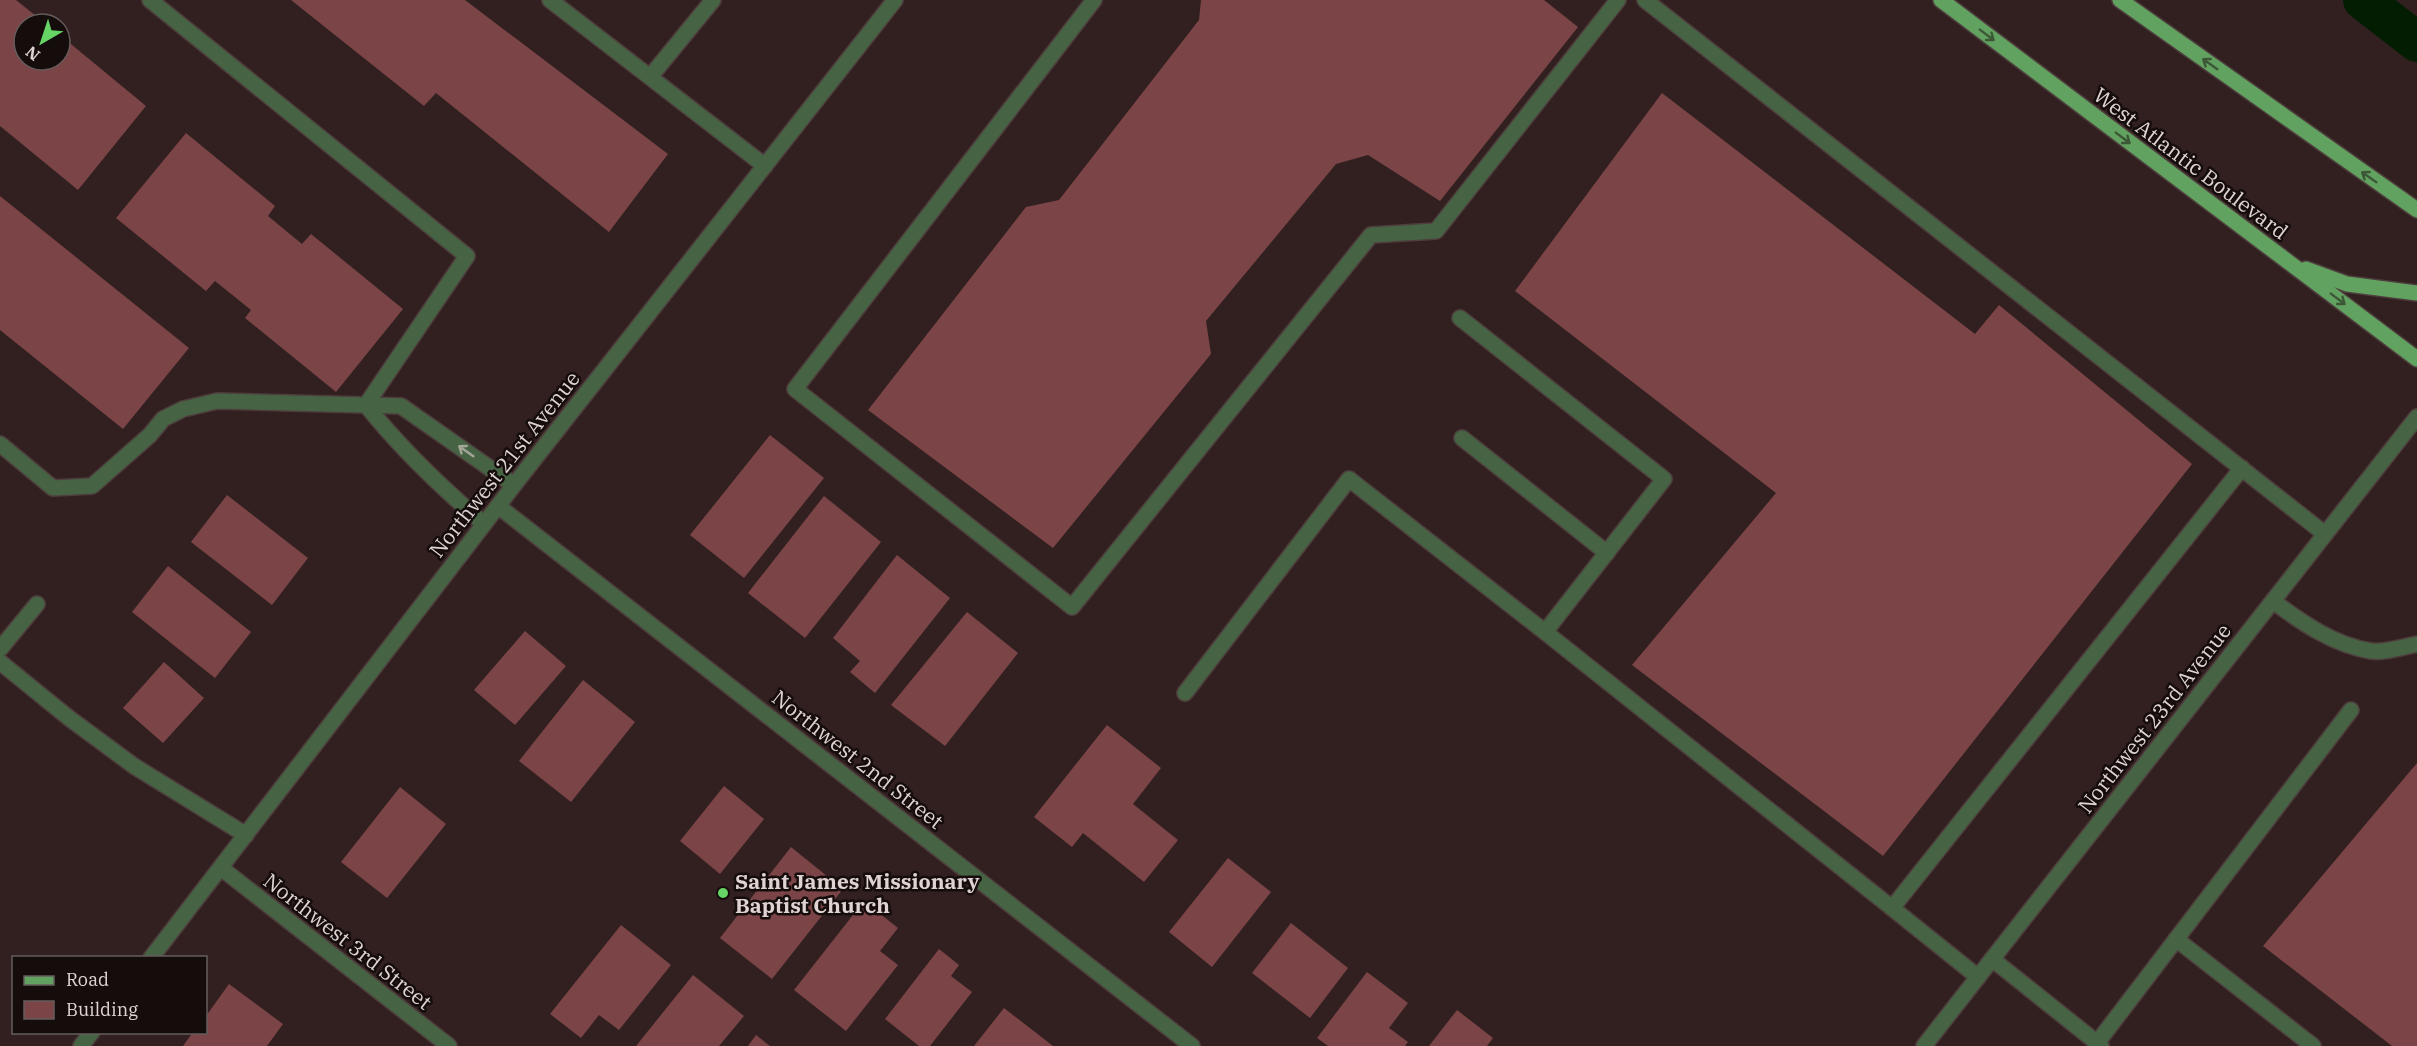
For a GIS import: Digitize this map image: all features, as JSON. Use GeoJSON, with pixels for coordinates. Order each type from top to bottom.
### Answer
{"type":"FeatureCollection","features":[{"type":"Feature","properties":{"kind":"main road","name":"West Atlantic Boulevard"},"geometry":{"type":"LineString","coordinates":[[1941,0],[2417,359]]}},
{"type":"Feature","properties":{"kind":"main road"},"geometry":{"type":"LineString","coordinates":[[2120,0],[2417,210]]}},
{"type":"Feature","properties":{"kind":"main road"},"geometry":{"type":"LineString","coordinates":[[2292,264],[2347,284],[2417,293]]}},
{"type":"Feature","properties":{"kind":"street"},"geometry":{"type":"LineString","coordinates":[[150,0],[467,256],[366,405]]}},
{"type":"Feature","properties":{"kind":"street"},"geometry":{"type":"LineString","coordinates":[[550,0],[765,166]]}},
{"type":"Feature","properties":{"kind":"street"},"geometry":{"type":"LineString","coordinates":[[650,77],[713,0]]}},
{"type":"Feature","properties":{"kind":"street","name":"Northwest 21st Avenue"},"geometry":{"type":"LineString","coordinates":[[152,956],[514,485],[896,0]]}},
{"type":"Feature","properties":{"kind":"street"},"geometry":{"type":"LineString","coordinates":[[1094,0],[795,389],[1072,607],[1371,235],[1436,231],[1618,0]]}},
{"type":"Feature","properties":{"kind":"street"},"geometry":{"type":"LineString","coordinates":[[1645,0],[2325,534]]}},
{"type":"Feature","properties":{"kind":"street"},"geometry":{"type":"LineString","coordinates":[[2398,198],[2417,196]]}},
{"type":"Feature","properties":{"kind":"street"},"geometry":{"type":"LineString","coordinates":[[1460,318],[1664,479],[1545,632]]}},
{"type":"Feature","properties":{"kind":"street"},"geometry":{"type":"LineString","coordinates":[[0,444],[52,488],[92,486],[150,435],[163,419],[183,409],[217,400],[401,406],[514,485]]}},
{"type":"Feature","properties":{"kind":"street"},"geometry":{"type":"LineString","coordinates":[[366,405],[387,432],[434,481],[484,524]]}},
{"type":"Feature","properties":{"kind":"street","name":"Northwest 23rd Avenue"},"geometry":{"type":"LineString","coordinates":[[1928,1045],[1992,959],[2417,417]]}},
{"type":"Feature","properties":{"kind":"street"},"geometry":{"type":"LineString","coordinates":[[1462,438],[1606,553]]}},
{"type":"Feature","properties":{"kind":"street"},"geometry":{"type":"LineString","coordinates":[[1892,908],[2242,468]]}},
{"type":"Feature","properties":{"kind":"street"},"geometry":{"type":"LineString","coordinates":[[1185,693],[1349,479],[1978,977]]}},
{"type":"Feature","properties":{"kind":"street","name":"Northwest 2nd Street"},"geometry":{"type":"LineString","coordinates":[[498,506],[1192,1046]]}},
{"type":"Feature","properties":{"kind":"street"},"geometry":{"type":"LineString","coordinates":[[2272,601],[2304,625],[2331,639],[2373,651],[2416,643]]}},
{"type":"Feature","properties":{"kind":"street"},"geometry":{"type":"LineString","coordinates":[[0,648],[37,604]]}},
{"type":"Feature","properties":{"kind":"street"},"geometry":{"type":"LineString","coordinates":[[0,662],[134,766],[246,835]]}},
{"type":"Feature","properties":{"kind":"street"},"geometry":{"type":"LineString","coordinates":[[1992,959],[2099,1045],[2176,939],[2351,710]]}},
{"type":"Feature","properties":{"kind":"street","name":"Northwest 3rd Street"},"geometry":{"type":"LineString","coordinates":[[221,868],[449,1046]]}},
{"type":"Feature","properties":{"kind":"street"},"geometry":{"type":"LineString","coordinates":[[2176,939],[2313,1046]]}},
{"type":"Feature","properties":{"kind":"street"},"geometry":{"type":"LineString","coordinates":[[81,1046],[90,1034]]}},
{"type":"Feature","properties":{"kind":"building"},"geometry":{"type":"Polygon","coordinates":[[[0,0],[16,0],[31,12],[12,12],[12,72],[72,72],[72,45],[146,106],[78,190],[0,126],[0,0]]]}},
{"type":"Feature","properties":{"kind":"building"},"geometry":{"type":"Polygon","coordinates":[[[291,0],[465,0],[668,154],[609,232],[436,93],[424,106],[291,0]]]}},
{"type":"Feature","properties":{"kind":"building"},"geometry":{"type":"Polygon","coordinates":[[[1201,0],[1544,0],[1578,27],[1440,201],[1368,155],[1336,164],[1206,321],[1211,354],[1053,548],[868,410],[1026,207],[1059,200],[1199,20],[1201,0]]]}},
{"type":"Feature","properties":{"kind":"building"},"geometry":{"type":"Polygon","coordinates":[[[1662,93],[1975,334],[1999,305],[2192,464],[1883,856],[1632,665],[1776,493],[1515,291],[1662,93]]]}},
{"type":"Feature","properties":{"kind":"building"},"geometry":{"type":"Polygon","coordinates":[[[186,133],[275,206],[268,216],[302,244],[311,234],[403,309],[336,392],[245,318],[251,310],[215,281],[206,291],[116,218],[186,133]]]}},
{"type":"Feature","properties":{"kind":"building"},"geometry":{"type":"Polygon","coordinates":[[[0,196],[189,348],[123,429],[0,330],[0,196]]]}},
{"type":"Feature","properties":{"kind":"building"},"geometry":{"type":"Polygon","coordinates":[[[770,435],[824,478],[744,578],[690,535],[770,435]]]}},
{"type":"Feature","properties":{"kind":"building"},"geometry":{"type":"Polygon","coordinates":[[[227,495],[308,558],[272,605],[191,542],[227,495]]]}},
{"type":"Feature","properties":{"kind":"building"},"geometry":{"type":"Polygon","coordinates":[[[824,496],[881,542],[805,638],[748,593],[824,496]]]}},
{"type":"Feature","properties":{"kind":"building"},"geometry":{"type":"Polygon","coordinates":[[[897,555],[950,598],[875,693],[850,672],[860,661],[833,638],[897,555]]]}},
{"type":"Feature","properties":{"kind":"building"},"geometry":{"type":"Polygon","coordinates":[[[168,566],[251,632],[215,678],[132,612],[168,566]]]}},
{"type":"Feature","properties":{"kind":"building"},"geometry":{"type":"Polygon","coordinates":[[[967,612],[1018,653],[945,746],[891,705],[967,612]]]}},
{"type":"Feature","properties":{"kind":"building"},"geometry":{"type":"Polygon","coordinates":[[[525,631],[566,666],[515,725],[474,690],[525,631]]]}},
{"type":"Feature","properties":{"kind":"building"},"geometry":{"type":"Polygon","coordinates":[[[164,662],[204,698],[163,743],[123,708],[164,662]]]}},
{"type":"Feature","properties":{"kind":"building"},"geometry":{"type":"Polygon","coordinates":[[[583,680],[635,722],[571,802],[519,761],[583,680]]]}},
{"type":"Feature","properties":{"kind":"building"},"geometry":{"type":"Polygon","coordinates":[[[1107,725],[1161,768],[1133,804],[1178,840],[1144,882],[1083,833],[1072,847],[1034,817],[1107,725]]]}},
{"type":"Feature","properties":{"kind":"building"},"geometry":{"type":"Polygon","coordinates":[[[2417,763],[2417,1046],[2392,1046],[2263,946],[2417,763]]]}},
{"type":"Feature","properties":{"kind":"building"},"geometry":{"type":"Polygon","coordinates":[[[724,786],[764,819],[720,874],[680,841],[724,786]]]}},
{"type":"Feature","properties":{"kind":"building"},"geometry":{"type":"Polygon","coordinates":[[[400,787],[446,824],[387,898],[341,862],[400,787]]]}},
{"type":"Feature","properties":{"kind":"building"},"geometry":{"type":"Polygon","coordinates":[[[791,847],[843,889],[772,979],[720,938],[791,847]]]}},
{"type":"Feature","properties":{"kind":"building"},"geometry":{"type":"Polygon","coordinates":[[[1228,858],[1271,892],[1212,967],[1169,932],[1228,858]]]}},
{"type":"Feature","properties":{"kind":"building"},"geometry":{"type":"Polygon","coordinates":[[[864,901],[898,928],[880,951],[898,965],[846,1031],[794,990],[864,901]]]}},
{"type":"Feature","properties":{"kind":"building"},"geometry":{"type":"Polygon","coordinates":[[[1291,923],[1348,968],[1310,1018],[1252,973],[1291,923]]]}},
{"type":"Feature","properties":{"kind":"building"},"geometry":{"type":"Polygon","coordinates":[[[621,925],[671,965],[619,1030],[599,1015],[581,1038],[550,1014],[621,925]]]}},
{"type":"Feature","properties":{"kind":"building"},"geometry":{"type":"Polygon","coordinates":[[[939,949],[959,965],[951,976],[972,992],[930,1046],[919,1046],[885,1019],[939,949]]]}},
{"type":"Feature","properties":{"kind":"building"},"geometry":{"type":"Polygon","coordinates":[[[1367,972],[1408,1003],[1389,1028],[1408,1042],[1405,1046],[1328,1046],[1317,1038],[1367,972]]]}},
{"type":"Feature","properties":{"kind":"building"},"geometry":{"type":"Polygon","coordinates":[[[693,975],[744,1016],[719,1046],[636,1046],[693,975]]]}},
{"type":"Feature","properties":{"kind":"building"},"geometry":{"type":"Polygon","coordinates":[[[229,984],[283,1024],[267,1046],[183,1046],[192,1034],[207,1034],[207,1015],[229,984]]]}},
{"type":"Feature","properties":{"kind":"building"},"geometry":{"type":"Polygon","coordinates":[[[1004,1008],[1053,1046],[974,1046],[1004,1008]]]}},
{"type":"Feature","properties":{"kind":"building"},"geometry":{"type":"Polygon","coordinates":[[[1457,1010],[1493,1038],[1487,1046],[1429,1046],[1457,1010]]]}},
{"type":"Feature","properties":{"kind":"building"},"geometry":{"type":"Polygon","coordinates":[[[756,1035],[770,1046],[748,1046],[756,1035]]]}},
{"type":"Feature","properties":{"kind":"waterway"},"geometry":{"type":"LineString","coordinates":[[2363,0],[2417,42]]}},
{"type":"Feature","properties":{"kind":"place","name":"Saint James Missionary Baptist Church"},"geometry":{"type":"Point","coordinates":[723,893]}}]}
